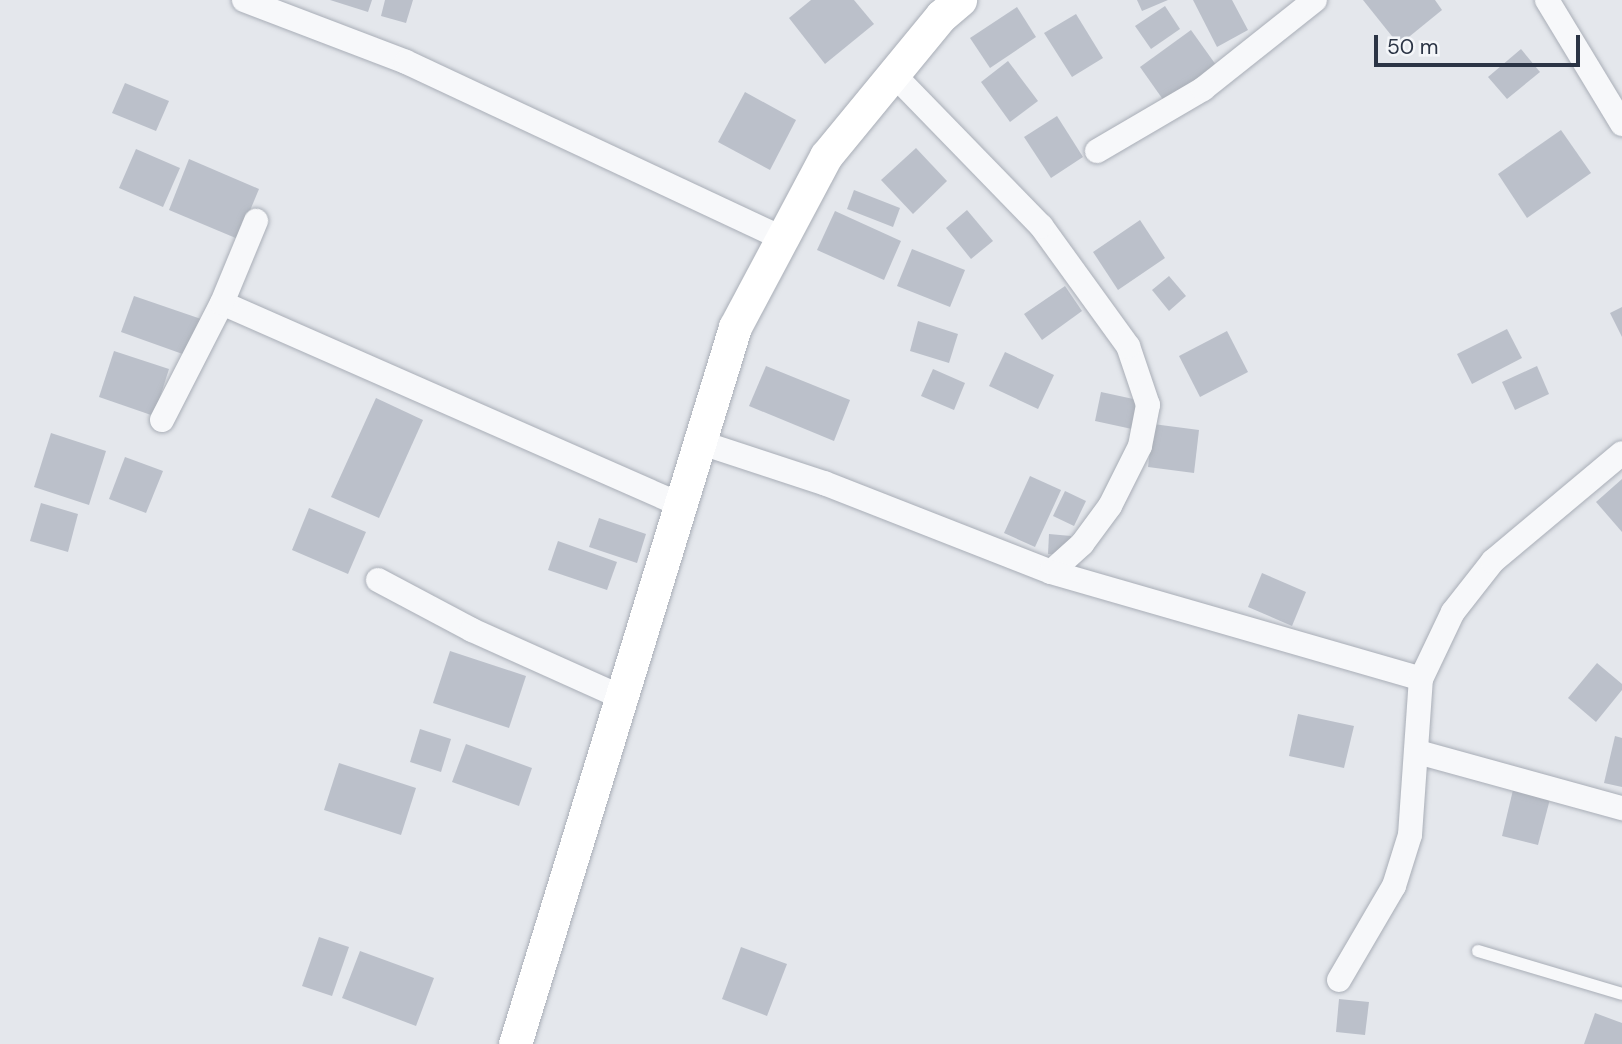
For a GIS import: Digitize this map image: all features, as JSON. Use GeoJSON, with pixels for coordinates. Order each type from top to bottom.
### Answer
{"type":"FeatureCollection","features":[{"type":"Feature","properties":{"kind":"street"},"geometry":{"type":"LineString","coordinates":[[244,0],[406,62],[782,238]]}},
{"type":"Feature","properties":{"kind":"street"},"geometry":{"type":"LineString","coordinates":[[515,1044],[735,327],[826,156],[893,74],[960,0]]}},
{"type":"Feature","properties":{"kind":"street"},"geometry":{"type":"LineString","coordinates":[[1097,151],[1203,89],[1315,0]]}},
{"type":"Feature","properties":{"kind":"street"},"geometry":{"type":"LineString","coordinates":[[1547,0],[1622,124]]}},
{"type":"Feature","properties":{"kind":"street"},"geometry":{"type":"LineString","coordinates":[[893,74],[1041,226],[1128,346],[1139,372],[1148,405],[1140,446],[1110,506],[1082,544],[1051,572]]}},
{"type":"Feature","properties":{"kind":"street"},"geometry":{"type":"LineString","coordinates":[[162,420],[222,303],[256,221]]}},
{"type":"Feature","properties":{"kind":"street"},"geometry":{"type":"LineString","coordinates":[[222,303],[681,505]]}},
{"type":"Feature","properties":{"kind":"street"},"geometry":{"type":"LineString","coordinates":[[699,442],[824,483],[1051,572],[1421,679]]}},
{"type":"Feature","properties":{"kind":"street"},"geometry":{"type":"LineString","coordinates":[[1339,980],[1394,887],[1410,835],[1418,752],[1421,679],[1453,612],[1493,561],[1622,453]]}},
{"type":"Feature","properties":{"kind":"street"},"geometry":{"type":"LineString","coordinates":[[377,580],[472,630],[621,697]]}},
{"type":"Feature","properties":{"kind":"street"},"geometry":{"type":"LineString","coordinates":[[1418,752],[1622,808]]}},
{"type":"Feature","properties":{"kind":"lane"},"geometry":{"type":"LineString","coordinates":[[1478,951],[1622,994]]}},
{"type":"Feature","properties":{"kind":"building"},"geometry":{"type":"Polygon","coordinates":[[[330,0],[372,0],[368,12],[330,0]]]}},
{"type":"Feature","properties":{"kind":"building"},"geometry":{"type":"Polygon","coordinates":[[[385,0],[413,0],[406,23],[381,16],[385,0]]]}},
{"type":"Feature","properties":{"kind":"building"},"geometry":{"type":"Polygon","coordinates":[[[811,0],[854,0],[874,24],[825,64],[789,18],[811,0]]]}},
{"type":"Feature","properties":{"kind":"building"},"geometry":{"type":"Polygon","coordinates":[[[1137,0],[1168,0],[1142,11],[1137,0]]]}},
{"type":"Feature","properties":{"kind":"building"},"geometry":{"type":"Polygon","coordinates":[[[1193,0],[1232,0],[1248,30],[1217,47],[1193,0]]]}},
{"type":"Feature","properties":{"kind":"building"},"geometry":{"type":"Polygon","coordinates":[[[1363,0],[1435,0],[1442,10],[1399,45],[1363,0]]]}},
{"type":"Feature","properties":{"kind":"building"},"geometry":{"type":"Polygon","coordinates":[[[1165,6],[1180,29],[1151,49],[1135,26],[1165,6]]]}},
{"type":"Feature","properties":{"kind":"building"},"geometry":{"type":"Polygon","coordinates":[[[1017,7],[1036,37],[990,68],[970,38],[1017,7]]]}},
{"type":"Feature","properties":{"kind":"building"},"geometry":{"type":"Polygon","coordinates":[[[1076,14],[1103,58],[1072,77],[1044,33],[1076,14]]]}},
{"type":"Feature","properties":{"kind":"building"},"geometry":{"type":"Polygon","coordinates":[[[1191,30],[1216,65],[1164,101],[1140,67],[1191,30]]]}},
{"type":"Feature","properties":{"kind":"building"},"geometry":{"type":"Polygon","coordinates":[[[1521,49],[1540,72],[1507,99],[1488,77],[1521,49]]]}},
{"type":"Feature","properties":{"kind":"building"},"geometry":{"type":"Polygon","coordinates":[[[1008,61],[1038,101],[1010,122],[981,82],[1008,61]]]}},
{"type":"Feature","properties":{"kind":"building"},"geometry":{"type":"Polygon","coordinates":[[[125,83],[169,101],[156,131],[112,113],[125,83]]]}},
{"type":"Feature","properties":{"kind":"building"},"geometry":{"type":"Polygon","coordinates":[[[745,92],[796,120],[770,170],[718,142],[745,92]]]}},
{"type":"Feature","properties":{"kind":"building"},"geometry":{"type":"Polygon","coordinates":[[[1057,116],[1083,157],[1051,178],[1024,137],[1057,116]]]}},
{"type":"Feature","properties":{"kind":"building"},"geometry":{"type":"Polygon","coordinates":[[[1561,130],[1591,173],[1527,218],[1498,174],[1561,130]]]}},
{"type":"Feature","properties":{"kind":"building"},"geometry":{"type":"Polygon","coordinates":[[[916,148],[947,181],[913,214],[881,180],[916,148]]]}},
{"type":"Feature","properties":{"kind":"building"},"geometry":{"type":"Polygon","coordinates":[[[136,149],[180,168],[163,207],[119,188],[136,149]]]}},
{"type":"Feature","properties":{"kind":"building"},"geometry":{"type":"Polygon","coordinates":[[[189,159],[259,189],[238,239],[169,210],[189,159]]]}},
{"type":"Feature","properties":{"kind":"building"},"geometry":{"type":"Polygon","coordinates":[[[854,190],[900,208],[893,227],[847,209],[854,190]]]}},
{"type":"Feature","properties":{"kind":"building"},"geometry":{"type":"Polygon","coordinates":[[[967,210],[993,241],[971,259],[946,228],[967,210]]]}},
{"type":"Feature","properties":{"kind":"building"},"geometry":{"type":"Polygon","coordinates":[[[835,211],[901,241],[884,280],[817,250],[835,211]]]}},
{"type":"Feature","properties":{"kind":"building"},"geometry":{"type":"Polygon","coordinates":[[[1140,220],[1165,258],[1118,290],[1093,252],[1140,220]]]}},
{"type":"Feature","properties":{"kind":"building"},"geometry":{"type":"Polygon","coordinates":[[[912,249],[965,270],[950,307],[897,286],[912,249]]]}},
{"type":"Feature","properties":{"kind":"building"},"geometry":{"type":"Polygon","coordinates":[[[1169,276],[1186,296],[1169,311],[1152,290],[1169,276]]]}},
{"type":"Feature","properties":{"kind":"building"},"geometry":{"type":"Polygon","coordinates":[[[1065,286],[1082,311],[1042,340],[1024,314],[1065,286]]]}},
{"type":"Feature","properties":{"kind":"building"},"geometry":{"type":"Polygon","coordinates":[[[134,296],[204,320],[191,357],[121,332],[134,296]]]}},
{"type":"Feature","properties":{"kind":"building"},"geometry":{"type":"Polygon","coordinates":[[[1622,307],[1622,337],[1610,313],[1622,307]]]}},
{"type":"Feature","properties":{"kind":"building"},"geometry":{"type":"Polygon","coordinates":[[[918,321],[958,334],[949,363],[910,351],[918,321]]]}},
{"type":"Feature","properties":{"kind":"building"},"geometry":{"type":"Polygon","coordinates":[[[1507,329],[1522,358],[1472,384],[1457,354],[1507,329]]]}},
{"type":"Feature","properties":{"kind":"building"},"geometry":{"type":"Polygon","coordinates":[[[1227,331],[1248,372],[1200,397],[1179,356],[1227,331]]]}},
{"type":"Feature","properties":{"kind":"building"},"geometry":{"type":"Polygon","coordinates":[[[114,351],[169,369],[154,416],[99,397],[114,351]]]}},
{"type":"Feature","properties":{"kind":"building"},"geometry":{"type":"Polygon","coordinates":[[[1005,352],[1054,375],[1038,409],[989,386],[1005,352]]]}},
{"type":"Feature","properties":{"kind":"building"},"geometry":{"type":"Polygon","coordinates":[[[766,366],[850,400],[834,441],[749,406],[766,366]]]}},
{"type":"Feature","properties":{"kind":"building"},"geometry":{"type":"Polygon","coordinates":[[[1537,366],[1549,394],[1515,410],[1502,382],[1537,366]]]}},
{"type":"Feature","properties":{"kind":"building"},"geometry":{"type":"Polygon","coordinates":[[[933,369],[965,383],[954,410],[921,396],[933,369]]]}},
{"type":"Feature","properties":{"kind":"building"},"geometry":{"type":"Polygon","coordinates":[[[1101,392],[1138,400],[1132,429],[1095,421],[1101,392]]]}},
{"type":"Feature","properties":{"kind":"building"},"geometry":{"type":"Polygon","coordinates":[[[376,398],[423,420],[379,518],[331,497],[376,398]]]}},
{"type":"Feature","properties":{"kind":"building"},"geometry":{"type":"Polygon","coordinates":[[[1153,424],[1199,430],[1194,473],[1148,467],[1153,424]]]}},
{"type":"Feature","properties":{"kind":"building"},"geometry":{"type":"Polygon","coordinates":[[[51,433],[106,451],[89,505],[34,487],[51,433]]]}},
{"type":"Feature","properties":{"kind":"building"},"geometry":{"type":"Polygon","coordinates":[[[125,457],[163,471],[146,513],[109,499],[125,457]]]}},
{"type":"Feature","properties":{"kind":"building"},"geometry":{"type":"Polygon","coordinates":[[[1030,476],[1061,490],[1035,547],[1004,533],[1030,476]]]}},
{"type":"Feature","properties":{"kind":"building"},"geometry":{"type":"Polygon","coordinates":[[[1622,479],[1622,532],[1596,502],[1622,479]]]}},
{"type":"Feature","properties":{"kind":"building"},"geometry":{"type":"Polygon","coordinates":[[[1065,491],[1086,501],[1074,526],[1053,516],[1065,491]]]}},
{"type":"Feature","properties":{"kind":"building"},"geometry":{"type":"Polygon","coordinates":[[[41,503],[78,514],[68,552],[30,541],[41,503]]]}},
{"type":"Feature","properties":{"kind":"building"},"geometry":{"type":"Polygon","coordinates":[[[309,508],[366,532],[348,574],[292,550],[309,508]]]}},
{"type":"Feature","properties":{"kind":"building"},"geometry":{"type":"Polygon","coordinates":[[[599,518],[646,534],[637,563],[589,547],[599,518]]]}},
{"type":"Feature","properties":{"kind":"building"},"geometry":{"type":"Polygon","coordinates":[[[1049,534],[1071,536],[1069,555],[1048,554],[1049,534]]]}},
{"type":"Feature","properties":{"kind":"building"},"geometry":{"type":"Polygon","coordinates":[[[558,541],[617,562],[607,590],[548,570],[558,541]]]}},
{"type":"Feature","properties":{"kind":"building"},"geometry":{"type":"Polygon","coordinates":[[[1262,573],[1306,592],[1292,626],[1248,607],[1262,573]]]}},
{"type":"Feature","properties":{"kind":"building"},"geometry":{"type":"Polygon","coordinates":[[[450,651],[526,676],[509,728],[433,703],[450,651]]]}},
{"type":"Feature","properties":{"kind":"building"},"geometry":{"type":"Polygon","coordinates":[[[1597,663],[1622,684],[1622,690],[1596,722],[1568,698],[1597,663]]]}},
{"type":"Feature","properties":{"kind":"building"},"geometry":{"type":"Polygon","coordinates":[[[1298,714],[1354,726],[1344,768],[1289,756],[1298,714]]]}},
{"type":"Feature","properties":{"kind":"building"},"geometry":{"type":"Polygon","coordinates":[[[420,729],[451,739],[441,772],[410,762],[420,729]]]}},
{"type":"Feature","properties":{"kind":"building"},"geometry":{"type":"Polygon","coordinates":[[[1615,736],[1622,738],[1622,787],[1604,783],[1615,736]]]}},
{"type":"Feature","properties":{"kind":"building"},"geometry":{"type":"Polygon","coordinates":[[[466,744],[532,768],[519,806],[452,782],[466,744]]]}},
{"type":"Feature","properties":{"kind":"building"},"geometry":{"type":"Polygon","coordinates":[[[339,763],[416,788],[401,835],[324,810],[339,763]]]}},
{"type":"Feature","properties":{"kind":"building"},"geometry":{"type":"Polygon","coordinates":[[[1513,790],[1550,799],[1538,845],[1502,836],[1513,790]]]}},
{"type":"Feature","properties":{"kind":"building"},"geometry":{"type":"Polygon","coordinates":[[[319,937],[349,947],[332,996],[302,986],[319,937]]]}},
{"type":"Feature","properties":{"kind":"building"},"geometry":{"type":"Polygon","coordinates":[[[741,947],[787,964],[767,1016],[722,999],[741,947]]]}},
{"type":"Feature","properties":{"kind":"building"},"geometry":{"type":"Polygon","coordinates":[[[360,951],[434,978],[416,1026],[342,998],[360,951]]]}},
{"type":"Feature","properties":{"kind":"building"},"geometry":{"type":"Polygon","coordinates":[[[1339,999],[1369,1002],[1365,1035],[1336,1032],[1339,999]]]}},
{"type":"Feature","properties":{"kind":"building"},"geometry":{"type":"Polygon","coordinates":[[[1595,1013],[1622,1023],[1622,1044],[1584,1044],[1595,1013]]]}}]}
